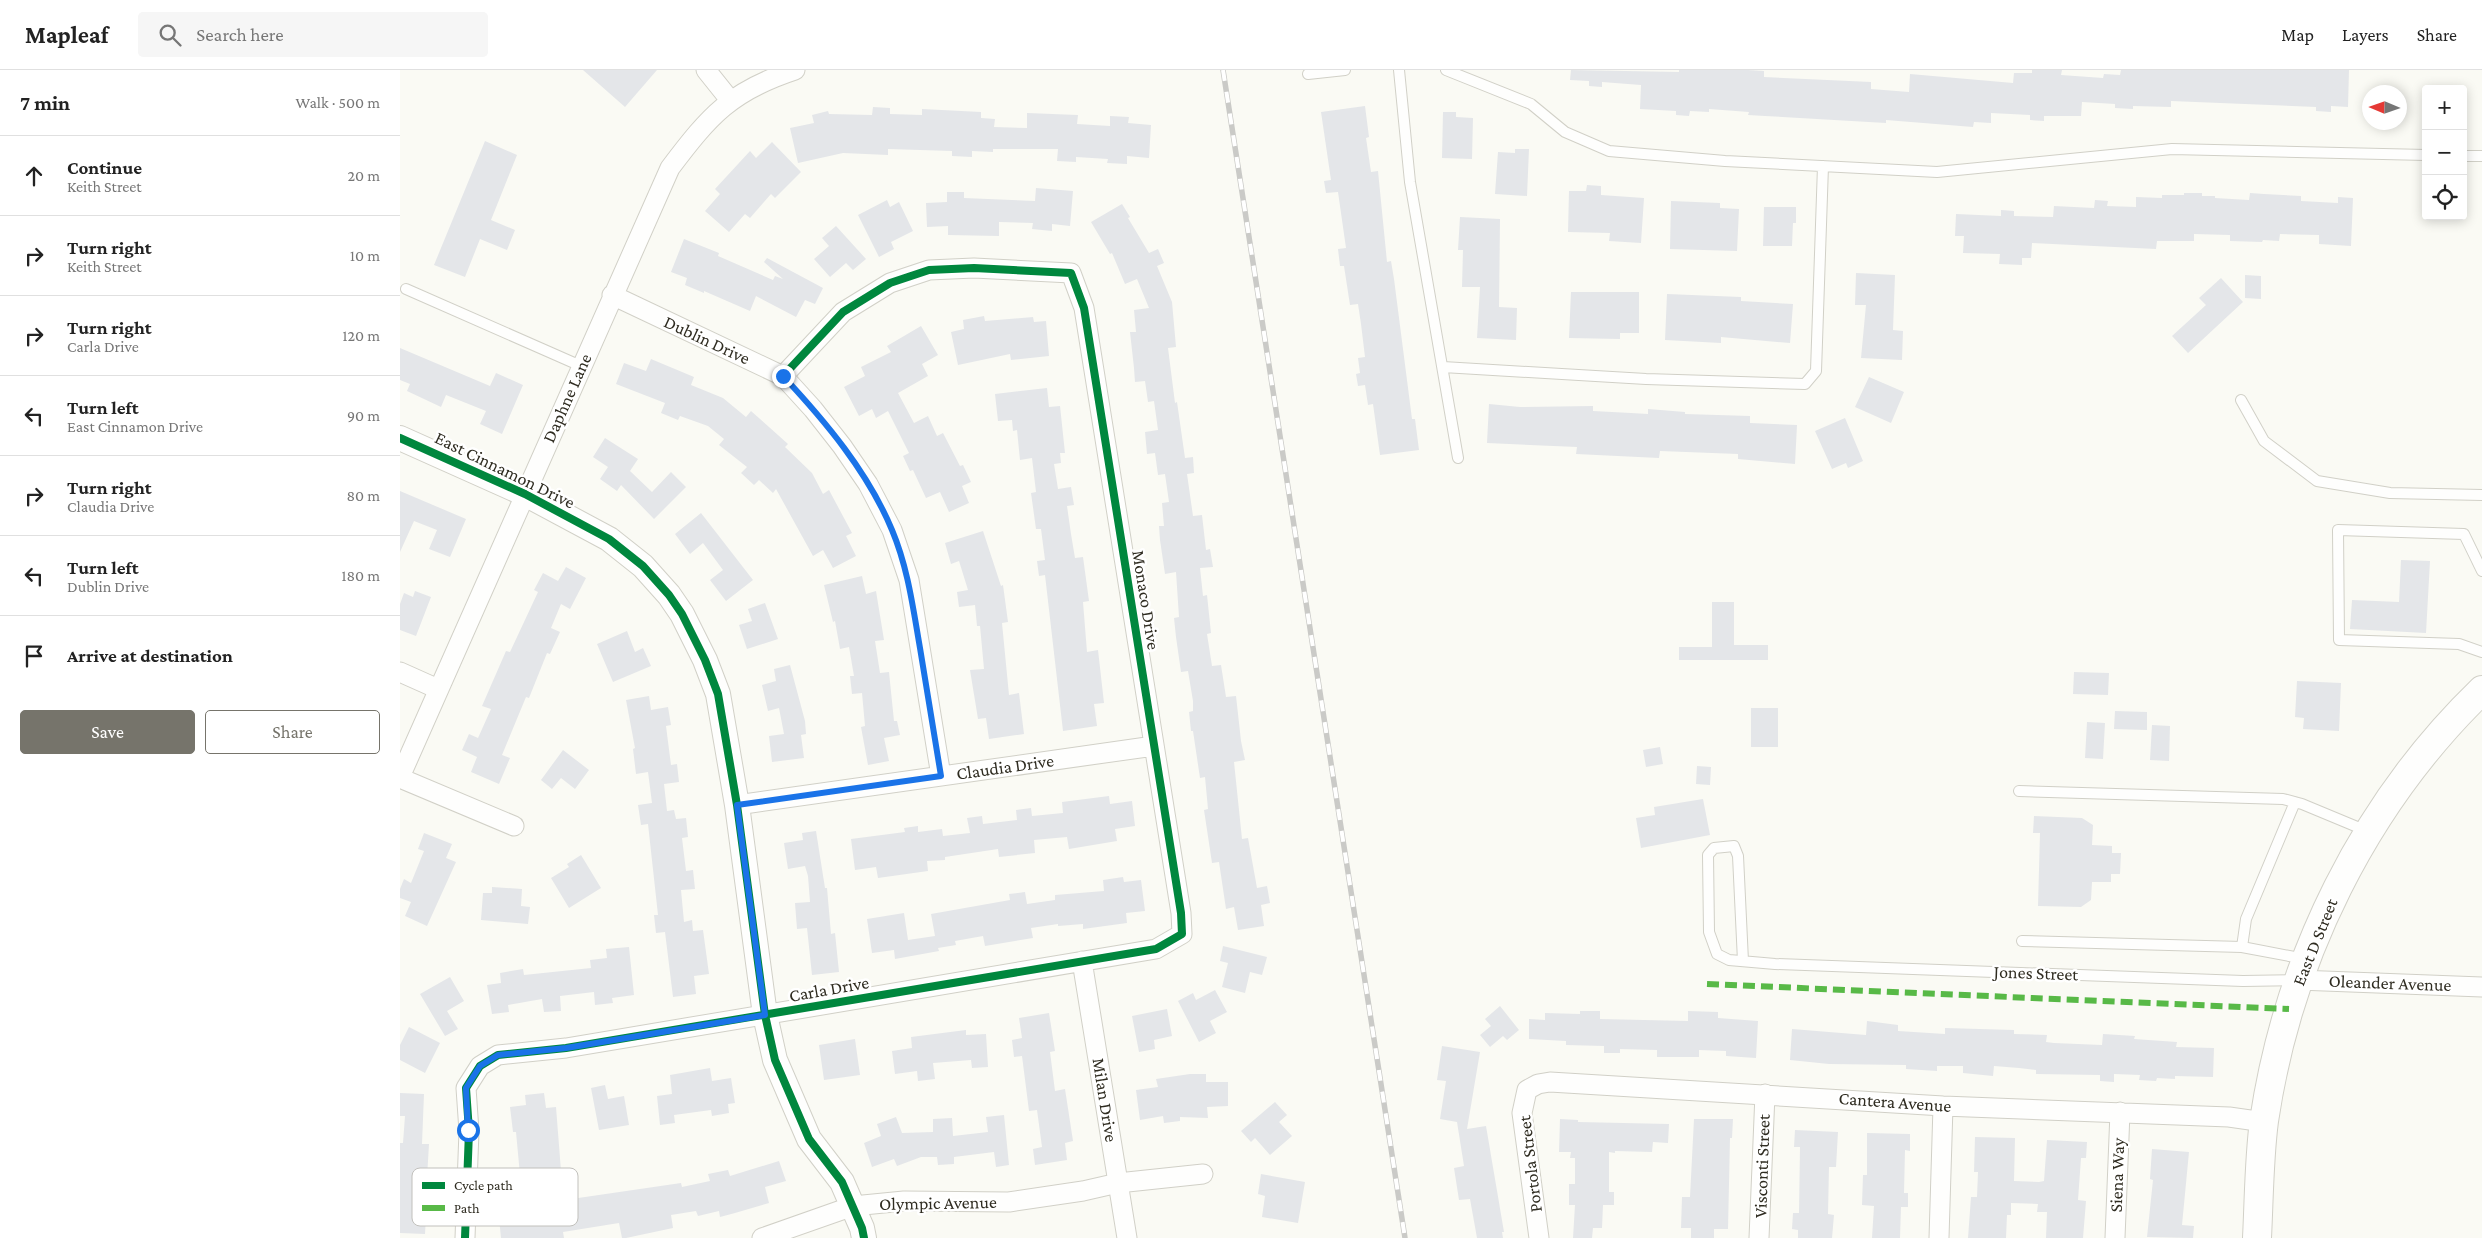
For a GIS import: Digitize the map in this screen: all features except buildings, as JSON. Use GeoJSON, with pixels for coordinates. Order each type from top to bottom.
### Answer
{"type":"FeatureCollection","features":[{"type":"Feature","properties":{"kind":"main road","name":"East D Street"},"geometry":{"type":"LineString","coordinates":[[2257,1238],[2264,1122],[2274,1071],[2303,969],[2334,894],[2368,832],[2398,786],[2429,747],[2482,690]]}},
{"type":"Feature","properties":{"kind":"street"},"geometry":{"type":"LineString","coordinates":[[706,70],[730,100]]}},
{"type":"Feature","properties":{"kind":"street","name":"Daphne Lane"},"geometry":{"type":"LineString","coordinates":[[400,778],[438,688],[670,168],[698,130],[730,100],[769,79],[795,70]]}},
{"type":"Feature","properties":{"kind":"street","name":"Monaco Drive"},"geometry":{"type":"LineString","coordinates":[[783,376],[843,312],[890,283],[930,270],[974,268],[1071,273],[1084,308],[1181,913],[1182,934]]}},
{"type":"Feature","properties":{"kind":"street","name":"Dublin Drive"},"geometry":{"type":"LineString","coordinates":[[612,295],[783,376],[814,408],[868,484],[892,530],[909,580],[941,776]]}},
{"type":"Feature","properties":{"kind":"street","name":"East Cinnamon Drive"},"geometry":{"type":"LineString","coordinates":[[400,438],[525,494],[609,539],[643,566],[669,595],[682,614],[705,660],[718,694],[737,805],[765,1015],[775,1060],[809,1139],[842,1182],[862,1228],[864,1238]]}},
{"type":"Feature","properties":{"kind":"street"},"geometry":{"type":"LineString","coordinates":[[400,672],[438,688]]}},
{"type":"Feature","properties":{"kind":"street","name":"Claudia Drive"},"geometry":{"type":"LineString","coordinates":[[737,805],[1154,746]]}},
{"type":"Feature","properties":{"kind":"street"},"geometry":{"type":"LineString","coordinates":[[400,778],[514,826]]}},
{"type":"Feature","properties":{"kind":"street","name":"Carla Drive"},"geometry":{"type":"LineString","coordinates":[[467,1168],[466,1088],[480,1066],[498,1055],[566,1048],[1156,949],[1182,934]]}},
{"type":"Feature","properties":{"kind":"street","name":"Milan Drive"},"geometry":{"type":"LineString","coordinates":[[1082,962],[1127,1238]]}},
{"type":"Feature","properties":{"kind":"street","name":"Oleander Avenue"},"geometry":{"type":"LineString","coordinates":[[2303,969],[2482,987]]}},
{"type":"Feature","properties":{"kind":"street","name":"Cantera Avenue"},"geometry":{"type":"LineString","coordinates":[[1527,1090],[1538,1084],[1550,1082],[1944,1106],[2229,1117],[2264,1122]]}},
{"type":"Feature","properties":{"kind":"street","name":"Portola Street"},"geometry":{"type":"LineString","coordinates":[[1527,1090],[1522,1113],[1539,1238]]}},
{"type":"Feature","properties":{"kind":"street","name":"Visconti Street"},"geometry":{"type":"LineString","coordinates":[[1759,1238],[1765,1094]]}},
{"type":"Feature","properties":{"kind":"street"},"geometry":{"type":"LineString","coordinates":[[1938,1238],[1944,1106]]}},
{"type":"Feature","properties":{"kind":"street","name":"Siena Way"},"geometry":{"type":"LineString","coordinates":[[2115,1238],[2120,1112]]}},
{"type":"Feature","properties":{"kind":"street","name":"Olympic Avenue"},"geometry":{"type":"LineString","coordinates":[[762,1238],[853,1206],[904,1201],[1009,1202],[1083,1191],[1118,1183],[1203,1174]]}},
{"type":"Feature","properties":{"kind":"lane"},"geometry":{"type":"LineString","coordinates":[[1308,74],[1345,70]]}},
{"type":"Feature","properties":{"kind":"lane"},"geometry":{"type":"LineString","coordinates":[[1399,70],[1410,182],[1458,458]]}},
{"type":"Feature","properties":{"kind":"lane"},"geometry":{"type":"LineString","coordinates":[[1446,70],[1531,104],[1565,132],[1609,151],[1725,161],[1937,172],[2172,149],[2422,155]]}},
{"type":"Feature","properties":{"kind":"lane"},"geometry":{"type":"LineString","coordinates":[[2467,156],[2482,156]]}},
{"type":"Feature","properties":{"kind":"lane"},"geometry":{"type":"LineString","coordinates":[[1443,368],[1646,379],[1805,384],[1816,371],[1824,166]]}},
{"type":"Feature","properties":{"kind":"lane"},"geometry":{"type":"LineString","coordinates":[[406,288],[581,366]]}},
{"type":"Feature","properties":{"kind":"lane"},"geometry":{"type":"LineString","coordinates":[[2241,400],[2264,441],[2317,481],[2390,493],[2482,495]]}},
{"type":"Feature","properties":{"kind":"lane"},"geometry":{"type":"LineString","coordinates":[[2482,571],[2464,534],[2338,530],[2339,640],[2460,644],[2482,652]]}},
{"type":"Feature","properties":{"kind":"lane"},"geometry":{"type":"LineString","coordinates":[[2019,791],[2283,799],[2295,802],[2368,832]]}},
{"type":"Feature","properties":{"kind":"lane"},"geometry":{"type":"LineString","coordinates":[[2242,948],[2246,919],[2295,802]]}},
{"type":"Feature","properties":{"kind":"lane","name":"Jones Street"},"geometry":{"type":"LineString","coordinates":[[1743,961],[1738,856],[1734,846],[1714,848],[1708,855],[1709,932],[1712,945],[1717,954],[1730,960],[1774,964],[2243,981],[2303,969]]}},
{"type":"Feature","properties":{"kind":"lane"},"geometry":{"type":"LineString","coordinates":[[2022,941],[2242,948],[2303,969]]}},
{"type":"Feature","properties":{"kind":"railway"},"geometry":{"type":"LineString","coordinates":[[1223,70],[1405,1238]]}},
{"type":"Feature","properties":{"kind":"marked path"},"geometry":{"type":"LineString","coordinates":[[1707,984],[2289,1009]]}},
{"type":"Feature","properties":{"kind":"cycle path"},"geometry":{"type":"LineString","coordinates":[[468,1168],[469,1131],[466,1088],[480,1066],[498,1055],[566,1048],[1156,949],[1182,934],[1181,913],[1084,308],[1071,273],[974,268],[929,270],[890,283],[843,312],[783,376]]}},
{"type":"Feature","properties":{"kind":"cycle path"},"geometry":{"type":"LineString","coordinates":[[400,438],[525,494],[609,539],[643,566],[669,595],[682,614],[705,660],[718,694],[737,805],[765,1015],[775,1060],[809,1139],[842,1182],[862,1228],[864,1238]]}},
{"type":"Feature","properties":{"kind":"cycle path"},"geometry":{"type":"LineString","coordinates":[[465,1226],[465,1238]]}},
{"type":"Feature","properties":{"kind":"route"},"geometry":{"type":"LineString","coordinates":[[468,1130],[466,1088],[480,1066],[498,1055],[566,1048],[765,1015],[737,805],[941,776],[909,580],[892,530],[868,484],[842,446],[814,408],[783,376]]}}]}
